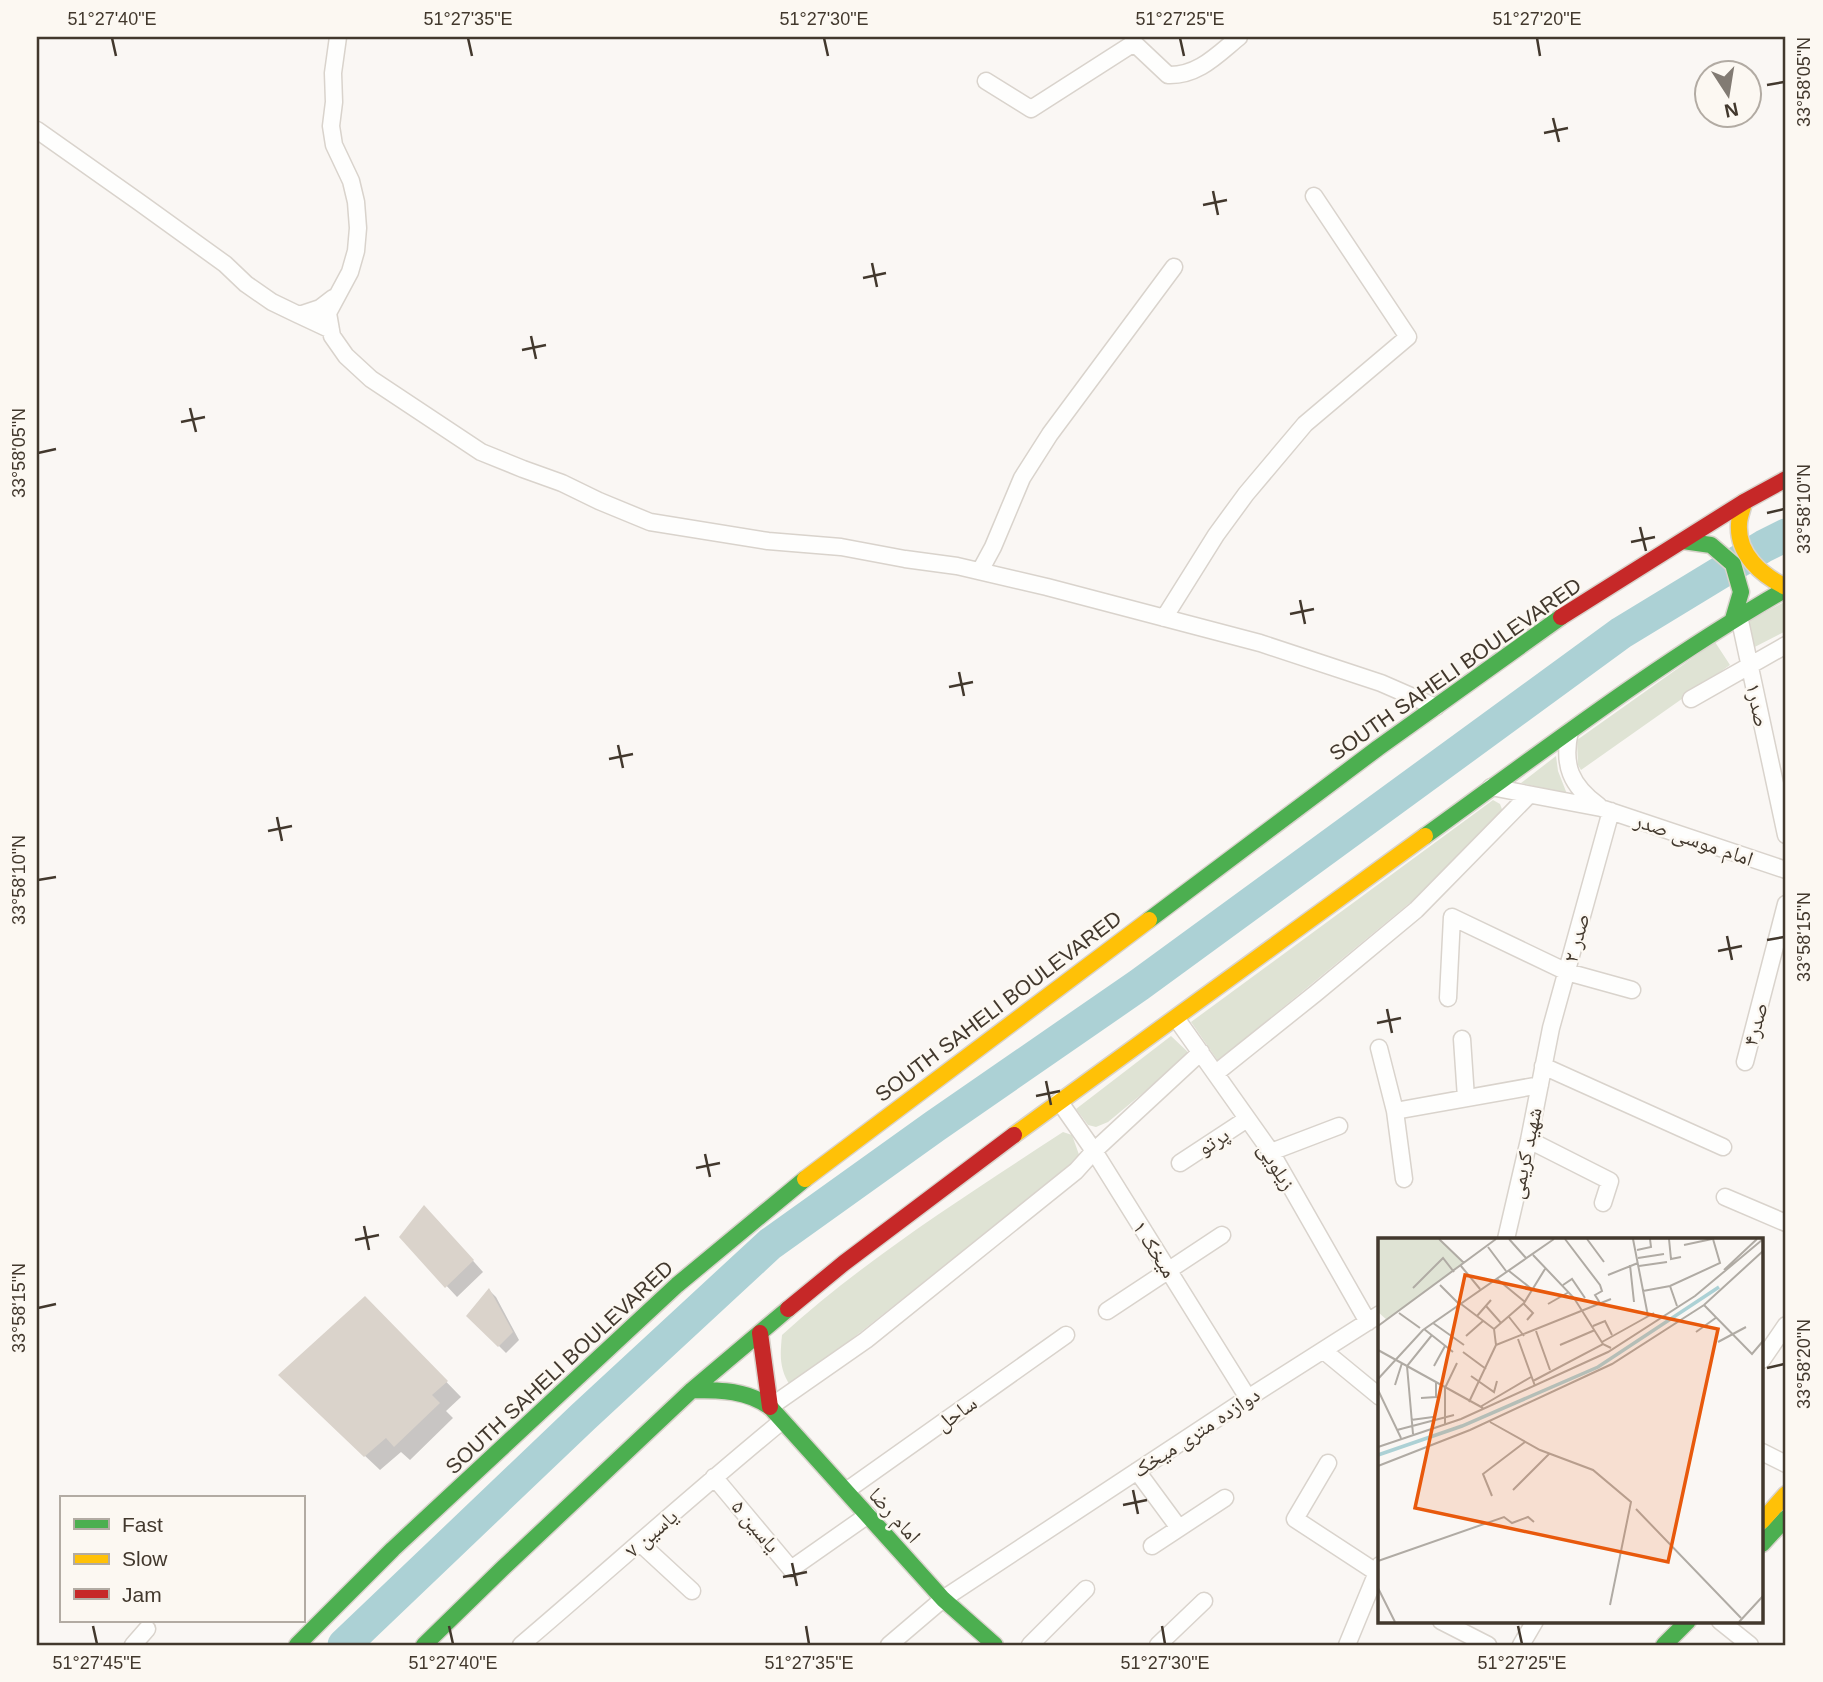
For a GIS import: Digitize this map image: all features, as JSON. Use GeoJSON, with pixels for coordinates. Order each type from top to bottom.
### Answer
{"type":"FeatureCollection","features":[{"type":"Feature","properties":{"kind":"main road","name":"SOUTH SAHELI BOULEVARED"},"geometry":{"type":"LineString","coordinates":[[298,1645],[393,1549],[677,1285],[825,1162],[1356,765],[1562,616],[1744,502],[1786,479]]}},
{"type":"Feature","properties":{"kind":"main road"},"geometry":{"type":"LineString","coordinates":[[1744,502],[1739,523],[1742,545],[1752,564],[1768,579],[1786,588]]}},
{"type":"Feature","properties":{"kind":"main road"},"geometry":{"type":"LineString","coordinates":[[1683,541],[1711,545],[1733,564],[1741,592],[1736,617]]}},
{"type":"Feature","properties":{"kind":"main road"},"geometry":{"type":"LineString","coordinates":[[424,1645],[692,1390],[844,1263],[1059,1101],[1570,731],[1681,652],[1786,588]]}},
{"type":"Feature","properties":{"kind":"main road"},"geometry":{"type":"LineString","coordinates":[[760,1333],[770,1407]]}},
{"type":"Feature","properties":{"kind":"main road"},"geometry":{"type":"LineString","coordinates":[[692,1390],[723,1390],[746,1395],[770,1407]]}},
{"type":"Feature","properties":{"kind":"main road","name":"امام رضا"},"geometry":{"type":"LineString","coordinates":[[770,1407],[943,1599],[995,1645]]}},
{"type":"Feature","properties":{"kind":"main road"},"geometry":{"type":"LineString","coordinates":[[1764,1519],[1786,1494]]}},
{"type":"Feature","properties":{"kind":"main road"},"geometry":{"type":"LineString","coordinates":[[1764,1542],[1786,1518]]}},
{"type":"Feature","properties":{"kind":"main road"},"geometry":{"type":"LineString","coordinates":[[1646,1645],[1668,1622]]}},
{"type":"Feature","properties":{"kind":"main road"},"geometry":{"type":"LineString","coordinates":[[1664,1645],[1687,1622]]}},
{"type":"Feature","properties":{"kind":"street"},"geometry":{"type":"LineString","coordinates":[[338,37],[333,73],[331,126],[334,145],[351,181],[358,228],[351,271],[328,313],[332,336],[346,356],[371,379],[481,452],[562,482],[650,522],[768,541],[841,547],[980,571],[1260,643],[1381,683],[1436,707]]}},
{"type":"Feature","properties":{"kind":"street"},"geometry":{"type":"LineString","coordinates":[[986,81],[1031,109],[1135,43],[1168,75],[1182,76],[1199,69],[1240,37]]}},
{"type":"Feature","properties":{"kind":"street"},"geometry":{"type":"LineString","coordinates":[[37,130],[225,264],[246,284],[272,302],[331,330]]}},
{"type":"Feature","properties":{"kind":"street"},"geometry":{"type":"LineString","coordinates":[[1164,618],[1216,535],[1246,494],[1305,424],[1408,337],[1314,196]]}},
{"type":"Feature","properties":{"kind":"street"},"geometry":{"type":"LineString","coordinates":[[980,571],[1022,478],[1050,434],[1174,267]]}},
{"type":"Feature","properties":{"kind":"street"},"geometry":{"type":"LineString","coordinates":[[299,315],[320,308],[338,294]]}},
{"type":"Feature","properties":{"kind":"street","name":"صدر۱"},"geometry":{"type":"LineString","coordinates":[[1736,617],[1750,665],[1786,835]]}},
{"type":"Feature","properties":{"kind":"street"},"geometry":{"type":"LineString","coordinates":[[1691,699],[1786,645]]}},
{"type":"Feature","properties":{"kind":"street"},"geometry":{"type":"LineString","coordinates":[[1570,731],[1567,763],[1573,779],[1584,795],[1606,809]]}},
{"type":"Feature","properties":{"kind":"street","name":"امام موسی صدر"},"geometry":{"type":"LineString","coordinates":[[1491,788],[1606,809],[1786,870]]}},
{"type":"Feature","properties":{"kind":"street"},"geometry":{"type":"LineString","coordinates":[[1216,1073],[1416,911],[1530,795]]}},
{"type":"Feature","properties":{"kind":"street","name":"صدر ۲"},"geometry":{"type":"LineString","coordinates":[[1543,1066],[1606,809]]}},
{"type":"Feature","properties":{"kind":"street","name":"صدر۴"},"geometry":{"type":"LineString","coordinates":[[1745,1062],[1786,904]]}},
{"type":"Feature","properties":{"kind":"street"},"geometry":{"type":"LineString","coordinates":[[1448,998],[1452,917],[1567,972],[1632,990]]}},
{"type":"Feature","properties":{"kind":"street","name":"زیلویی"},"geometry":{"type":"LineString","coordinates":[[1176,1018],[1270,1152],[1374,1318]]}},
{"type":"Feature","properties":{"kind":"street"},"geometry":{"type":"LineString","coordinates":[[1462,1039],[1466,1098]]}},
{"type":"Feature","properties":{"kind":"street"},"geometry":{"type":"LineString","coordinates":[[1379,1048],[1395,1111],[1404,1179]]}},
{"type":"Feature","properties":{"kind":"street"},"geometry":{"type":"LineString","coordinates":[[770,1407],[866,1340],[1076,1171],[1201,1052]]}},
{"type":"Feature","properties":{"kind":"street"},"geometry":{"type":"LineString","coordinates":[[1543,1066],[1723,1147]]}},
{"type":"Feature","properties":{"kind":"street","name":"شهید کریمی"},"geometry":{"type":"LineString","coordinates":[[1506,1238],[1543,1066]]}},
{"type":"Feature","properties":{"kind":"street"},"geometry":{"type":"LineString","coordinates":[[1395,1111],[1540,1085]]}},
{"type":"Feature","properties":{"kind":"street","name":"میخک ۱"},"geometry":{"type":"LineString","coordinates":[[1059,1101],[1094,1151],[1248,1398]]}},
{"type":"Feature","properties":{"kind":"street","name":"پرتو"},"geometry":{"type":"LineString","coordinates":[[1180,1163],[1247,1119]]}},
{"type":"Feature","properties":{"kind":"street"},"geometry":{"type":"LineString","coordinates":[[1270,1152],[1339,1126]]}},
{"type":"Feature","properties":{"kind":"street"},"geometry":{"type":"LineString","coordinates":[[1529,1140],[1610,1181],[1602,1203]]}},
{"type":"Feature","properties":{"kind":"street"},"geometry":{"type":"LineString","coordinates":[[1725,1197],[1786,1223]]}},
{"type":"Feature","properties":{"kind":"street"},"geometry":{"type":"LineString","coordinates":[[1107,1311],[1222,1235]]}},
{"type":"Feature","properties":{"kind":"street","name":"دوازده متری میخک"},"geometry":{"type":"LineString","coordinates":[[889,1645],[943,1599],[1374,1318]]}},
{"type":"Feature","properties":{"kind":"street"},"geometry":{"type":"LineString","coordinates":[[1764,1357],[1786,1325]]}},
{"type":"Feature","properties":{"kind":"street","name":"ساحل"},"geometry":{"type":"LineString","coordinates":[[846,1491],[1066,1335]]}},
{"type":"Feature","properties":{"kind":"street"},"geometry":{"type":"LineString","coordinates":[[1324,1351],[1378,1395]]}},
{"type":"Feature","properties":{"kind":"street","name":"یاسین ۷"},"geometry":{"type":"LineString","coordinates":[[521,1645],[714,1477],[782,1422]]}},
{"type":"Feature","properties":{"kind":"street"},"geometry":{"type":"LineString","coordinates":[[1764,1453],[1786,1464]]}},
{"type":"Feature","properties":{"kind":"street"},"geometry":{"type":"LineString","coordinates":[[1328,1463],[1295,1519],[1377,1578],[1347,1645]]}},
{"type":"Feature","properties":{"kind":"street"},"geometry":{"type":"LineString","coordinates":[[1138,1471],[1180,1528]]}},
{"type":"Feature","properties":{"kind":"street","name":"یاسین ۵"},"geometry":{"type":"LineString","coordinates":[[714,1477],[791,1569],[868,1516]]}},
{"type":"Feature","properties":{"kind":"street"},"geometry":{"type":"LineString","coordinates":[[1152,1546],[1225,1498]]}},
{"type":"Feature","properties":{"kind":"street"},"geometry":{"type":"LineString","coordinates":[[640,1543],[692,1591]]}},
{"type":"Feature","properties":{"kind":"street"},"geometry":{"type":"LineString","coordinates":[[1030,1645],[1086,1590]]}},
{"type":"Feature","properties":{"kind":"street"},"geometry":{"type":"LineString","coordinates":[[1158,1645],[1204,1601]]}},
{"type":"Feature","properties":{"kind":"street"},"geometry":{"type":"LineString","coordinates":[[1443,1622],[1488,1645]]}},
{"type":"Feature","properties":{"kind":"street"},"geometry":{"type":"LineString","coordinates":[[1521,1645],[1534,1622]]}},
{"type":"Feature","properties":{"kind":"street"},"geometry":{"type":"LineString","coordinates":[[1721,1622],[1750,1645]]}},
{"type":"Feature","properties":{"kind":"street"},"geometry":{"type":"LineString","coordinates":[[132,1645],[147,1629]]}},
{"type":"Feature","properties":{"kind":"shaded area"},"geometry":{"type":"Polygon","coordinates":[[[1786,601],[1786,631],[1743,653],[1735,628],[1786,601]]]}},
{"type":"Feature","properties":{"kind":"shaded area"},"geometry":{"type":"Polygon","coordinates":[[[1715,642],[1730,665],[1581,770],[1578,765],[1577,740],[1715,642]]]}},
{"type":"Feature","properties":{"kind":"shaded area"},"geometry":{"type":"Polygon","coordinates":[[[1556,756],[1558,771],[1567,794],[1521,783],[1556,756]]]}},
{"type":"Feature","properties":{"kind":"shaded area"},"geometry":{"type":"Polygon","coordinates":[[[1493,800],[1500,804],[1503,812],[1411,902],[1218,1061],[1191,1022],[1493,800]]]}},
{"type":"Feature","properties":{"kind":"shaded area"},"geometry":{"type":"Polygon","coordinates":[[[1171,1036],[1190,1054],[1108,1122],[1096,1127],[1088,1125],[1076,1109],[1171,1036]]]}},
{"type":"Feature","properties":{"kind":"shaded area"},"geometry":{"type":"Polygon","coordinates":[[[1063,1132],[1072,1135],[1082,1163],[939,1270],[791,1387],[781,1362],[782,1335],[883,1253],[1063,1132]]]}},
{"type":"Feature","properties":{"kind":"building"},"geometry":{"type":"Polygon","coordinates":[[[424,1205],[474,1260],[445,1288],[399,1237],[424,1205]]]}},
{"type":"Feature","properties":{"kind":"building"},"geometry":{"type":"Polygon","coordinates":[[[489,1288],[513,1332],[498,1347],[466,1316],[489,1288]]]}},
{"type":"Feature","properties":{"kind":"building"},"geometry":{"type":"Polygon","coordinates":[[[365,1296],[448,1381],[432,1395],[440,1403],[394,1447],[386,1438],[364,1457],[278,1375],[365,1296]]]}},
{"type":"Feature","properties":{"kind":"waterway"},"geometry":{"type":"LineString","coordinates":[[344,1645],[583,1417],[770,1244],[1139,985],[1621,633],[1786,535]]}},
{"type":"Feature","properties":{"kind":"traffic: fast"},"geometry":{"type":"LineString","coordinates":[[1683,541],[1711,545],[1733,564],[1741,592],[1733,619]]}},
{"type":"Feature","properties":{"kind":"traffic: fast"},"geometry":{"type":"LineString","coordinates":[[1425,836],[1647,677],[1786,589]]}},
{"type":"Feature","properties":{"kind":"traffic: fast"},"geometry":{"type":"LineString","coordinates":[[1149,920],[1378,748],[1561,617]]}},
{"type":"Feature","properties":{"kind":"traffic: fast"},"geometry":{"type":"LineString","coordinates":[[297,1645],[393,1549],[677,1285],[805,1179]]}},
{"type":"Feature","properties":{"kind":"traffic: fast"},"geometry":{"type":"LineString","coordinates":[[424,1645],[692,1390],[788,1309]]}},
{"type":"Feature","properties":{"kind":"traffic: fast"},"geometry":{"type":"LineString","coordinates":[[692,1390],[743,1394],[771,1408],[943,1599],[995,1645]]}},
{"type":"Feature","properties":{"kind":"traffic: fast"},"geometry":{"type":"LineString","coordinates":[[1764,1542],[1786,1518]]}},
{"type":"Feature","properties":{"kind":"traffic: fast"},"geometry":{"type":"LineString","coordinates":[[1664,1645],[1687,1622]]}},
{"type":"Feature","properties":{"kind":"traffic: slow"},"geometry":{"type":"LineString","coordinates":[[1744,502],[1739,535],[1746,554],[1760,570],[1786,587]]}},
{"type":"Feature","properties":{"kind":"traffic: slow"},"geometry":{"type":"LineString","coordinates":[[1014,1135],[1425,836]]}},
{"type":"Feature","properties":{"kind":"traffic: slow"},"geometry":{"type":"LineString","coordinates":[[805,1179],[1149,920]]}},
{"type":"Feature","properties":{"kind":"traffic: slow"},"geometry":{"type":"LineString","coordinates":[[1764,1519],[1786,1494]]}},
{"type":"Feature","properties":{"kind":"traffic: jam"},"geometry":{"type":"LineString","coordinates":[[1561,617],[1744,502],[1786,479]]}},
{"type":"Feature","properties":{"kind":"traffic: jam"},"geometry":{"type":"LineString","coordinates":[[788,1309],[844,1263],[1014,1135]]}},
{"type":"Feature","properties":{"kind":"traffic: jam"},"geometry":{"type":"LineString","coordinates":[[760,1333],[770,1407]]}}]}
